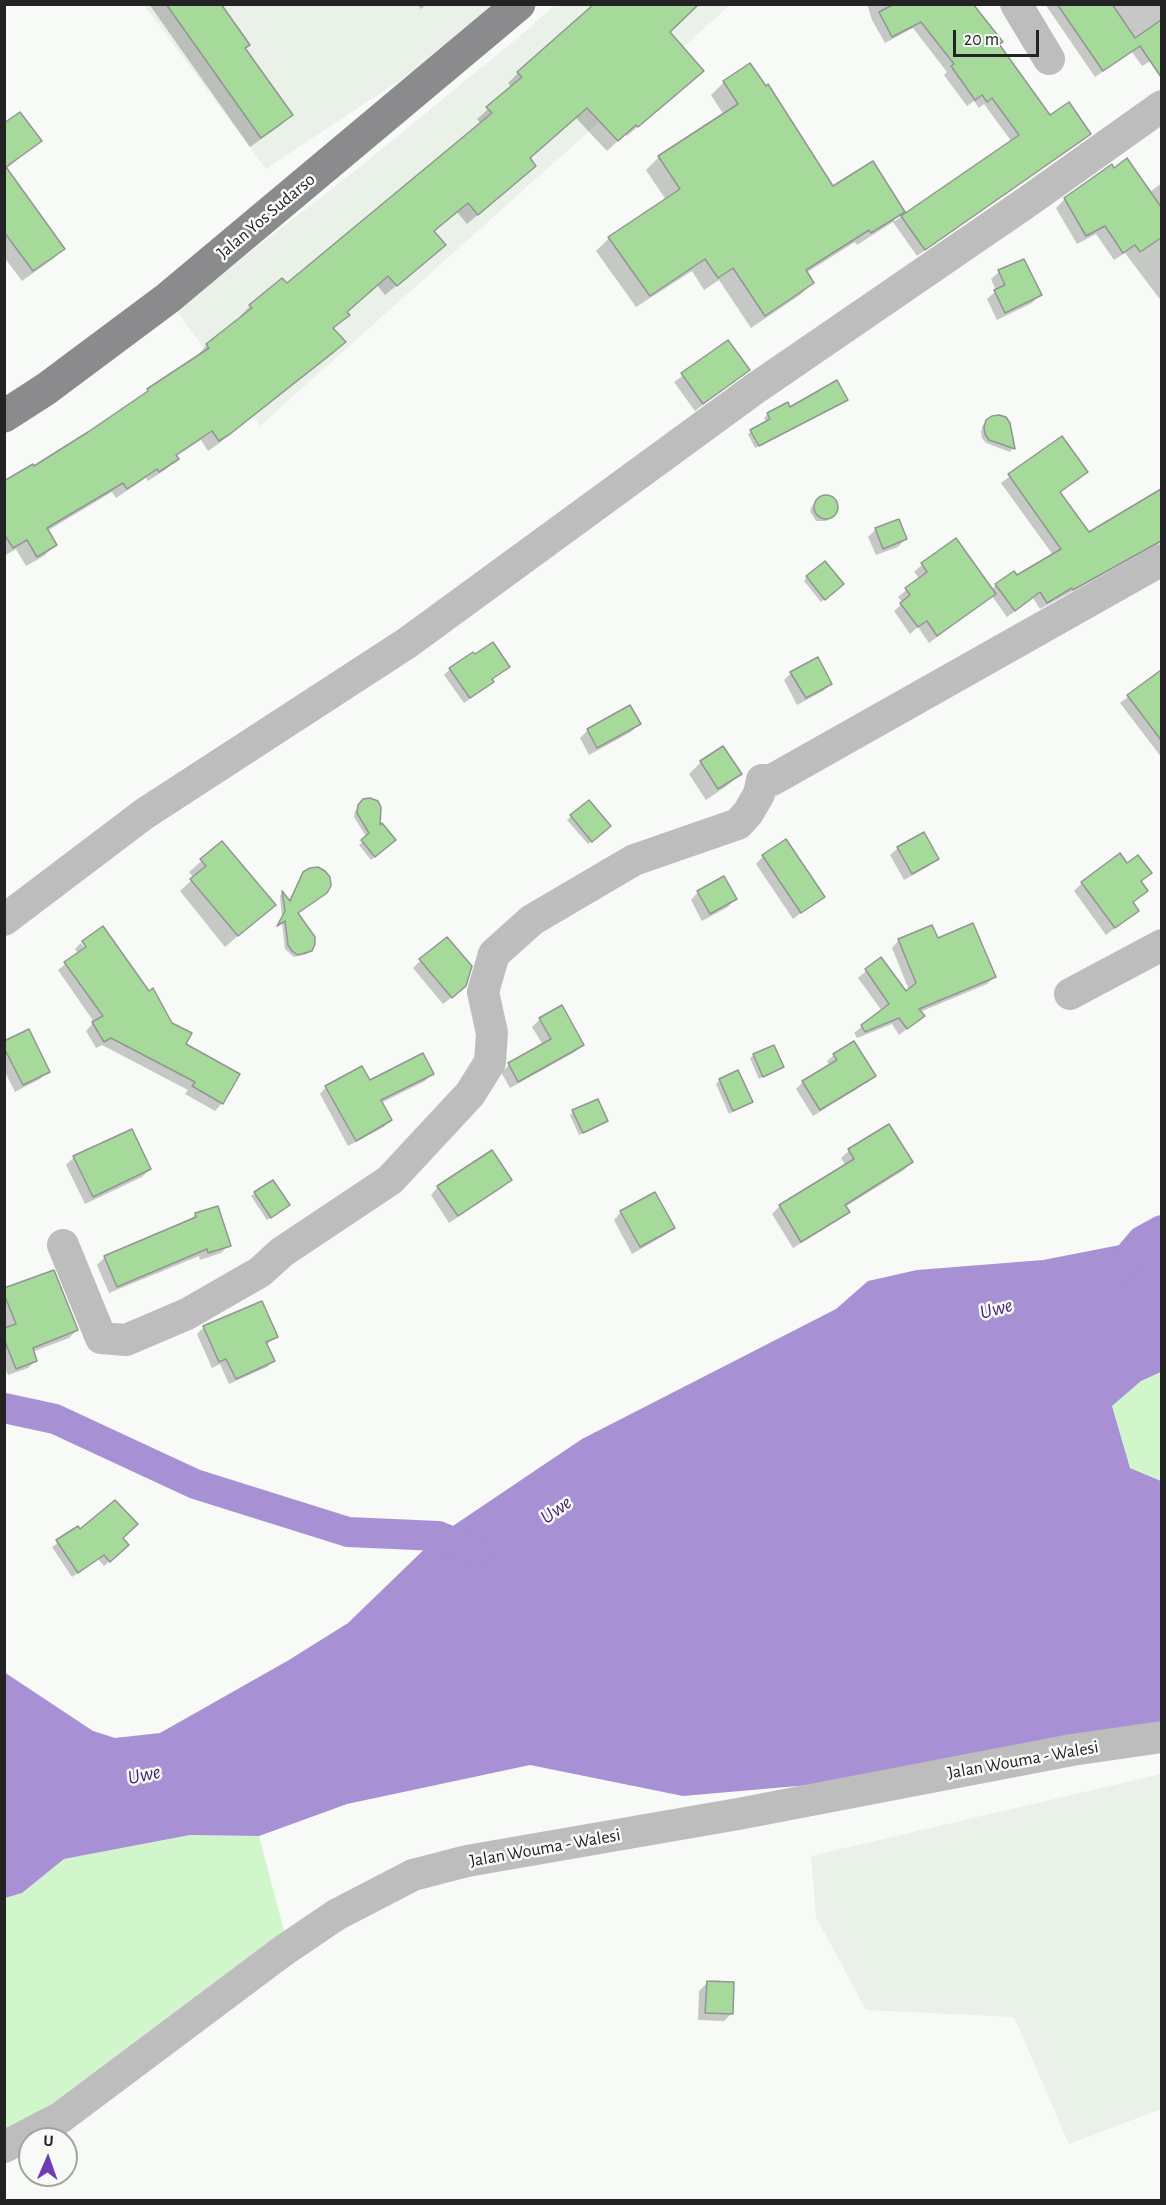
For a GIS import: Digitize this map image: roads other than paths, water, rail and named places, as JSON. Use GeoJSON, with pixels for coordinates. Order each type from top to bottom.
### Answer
{"type":"FeatureCollection","features":[{"type":"Feature","properties":{"kind":"main road","name":"Jalan Yos Sudarso"},"geometry":{"type":"LineString","coordinates":[[4,416],[46,389],[168,298],[519,4]]}},
{"type":"Feature","properties":{"kind":"street"},"geometry":{"type":"LineString","coordinates":[[1016,4],[1049,59]]}},
{"type":"Feature","properties":{"kind":"street"},"geometry":{"type":"LineString","coordinates":[[4,920],[144,814],[407,643],[753,390],[1027,202],[1161,106]]}},
{"type":"Feature","properties":{"kind":"street"},"geometry":{"type":"LineString","coordinates":[[63,1245],[101,1338],[126,1340],[187,1314],[260,1272],[282,1252],[390,1180],[470,1094],[490,1062],[492,1033],[483,992],[494,954],[532,920],[634,860],[738,824],[748,813],[759,794],[762,780],[772,780],[1161,560]]}},
{"type":"Feature","properties":{"kind":"street"},"geometry":{"type":"LineString","coordinates":[[1070,994],[1161,945]]}},
{"type":"Feature","properties":{"kind":"street","name":"Jalan Wouma - Walesi"},"geometry":{"type":"LineString","coordinates":[[4,2147],[60,2118],[274,1958],[336,1915],[413,1875],[467,1861],[738,1814],[1072,1750],[1161,1737]]}},
{"type":"Feature","properties":{"kind":"water","name":"Uwe"},"geometry":{"type":"Polygon","coordinates":[[[1161,1237],[1161,1372],[1141,1381],[1112,1406],[1130,1468],[1161,1481],[1161,1727],[889,1778],[683,1796],[530,1765],[347,1804],[259,1836],[190,1835],[64,1859],[22,1893],[5,1898],[4,1672],[93,1731],[115,1738],[160,1733],[289,1660],[348,1623],[438,1536],[582,1439],[836,1309],[868,1281],[917,1270],[1043,1260],[1161,1237]]]}},
{"type":"Feature","properties":{"kind":"waterway"},"geometry":{"type":"LineString","coordinates":[[1115,1273],[1142,1241],[1162,1230]]}},
{"type":"Feature","properties":{"kind":"waterway"},"geometry":{"type":"LineString","coordinates":[[4,1408],[55,1419],[195,1484],[348,1532],[438,1536],[477,1552]]}}]}
